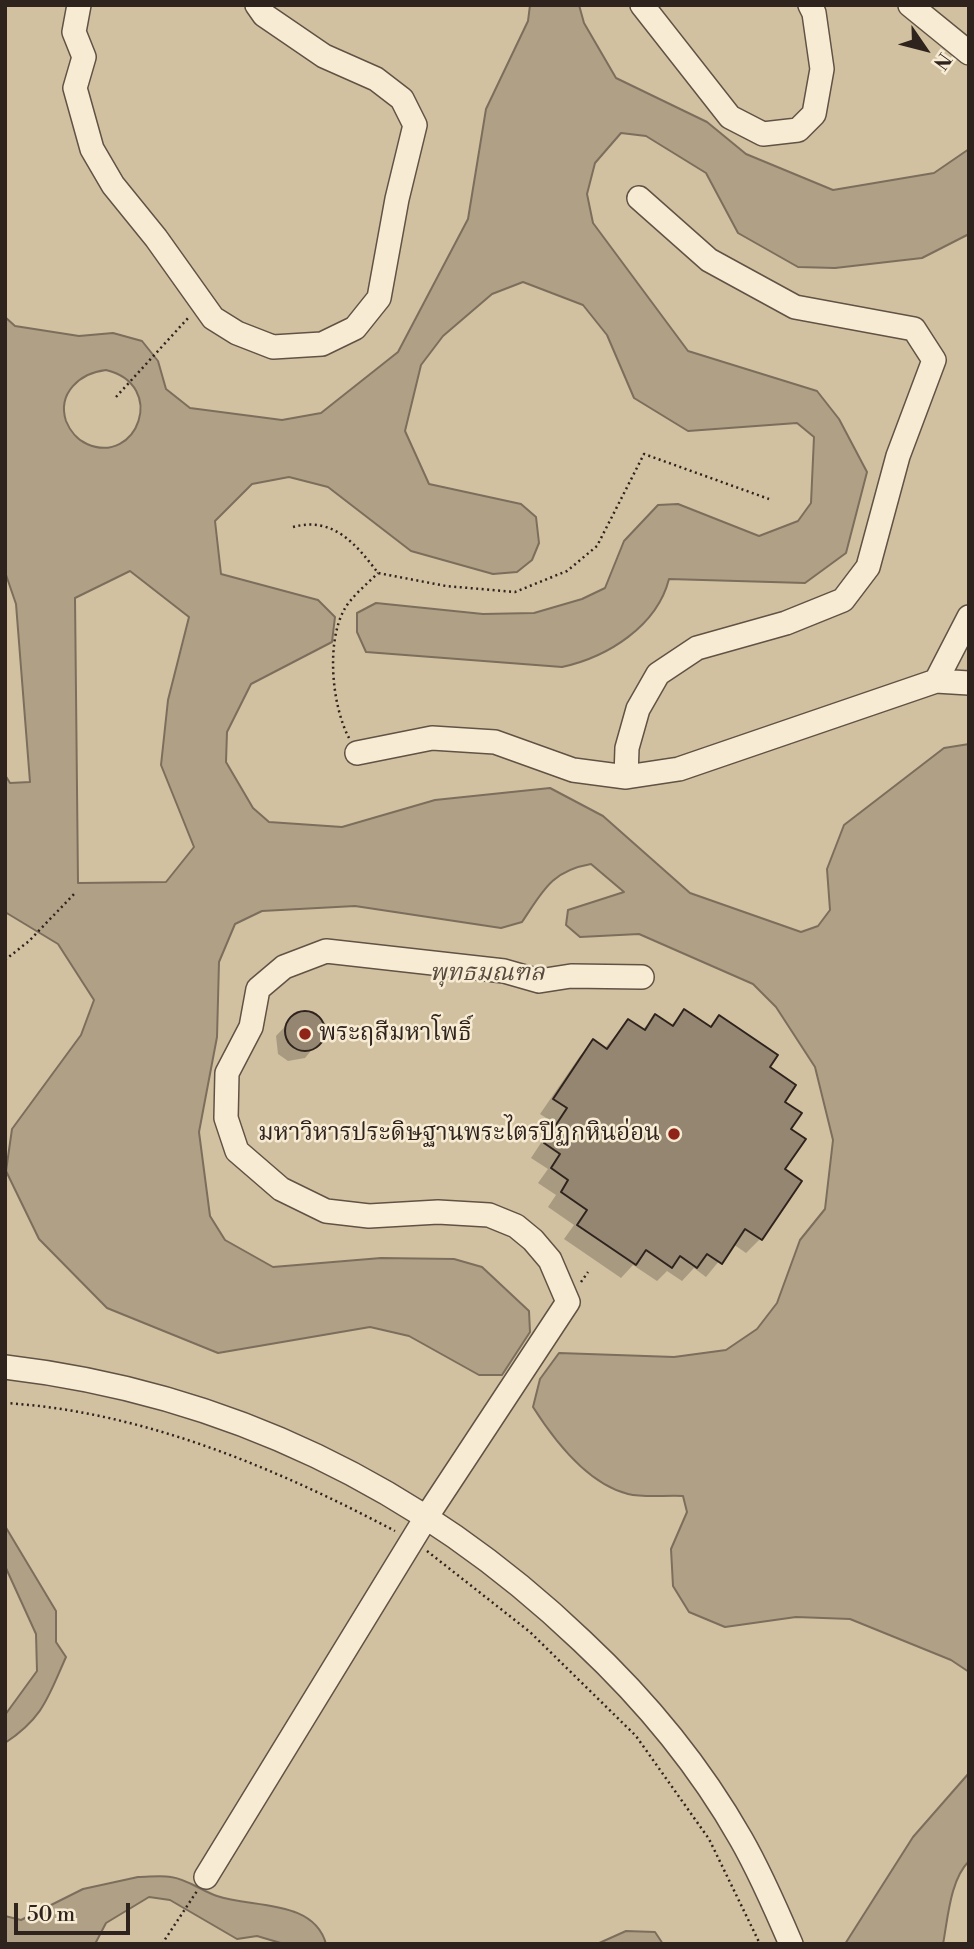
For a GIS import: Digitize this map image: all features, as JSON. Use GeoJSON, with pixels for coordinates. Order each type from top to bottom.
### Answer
{"type":"FeatureCollection","features":[{"type":"Feature","properties":{"kind":"lane"},"geometry":{"type":"LineString","coordinates":[[79,5],[74,32],[84,57],[75,88],[92,149],[113,184],[156,238],[213,318],[237,333],[272,347],[321,344],[355,328],[379,298],[397,200],[415,125],[402,99],[376,79],[324,56],[264,15],[257,5]]}},
{"type":"Feature","properties":{"kind":"lane"},"geometry":{"type":"LineString","coordinates":[[642,5],[730,117],[763,134],[798,130],[814,114],[822,69],[814,13],[810,5]]}},
{"type":"Feature","properties":{"kind":"lane"},"geometry":{"type":"LineString","coordinates":[[910,5],[969,53]]}},
{"type":"Feature","properties":{"kind":"lane"},"geometry":{"type":"LineString","coordinates":[[626,777],[627,748],[638,709],[658,674],[698,648],[786,623],[843,600],[868,567],[898,456],[934,360],[914,329],[795,307],[774,296],[709,260],[639,198]]}},
{"type":"Feature","properties":{"kind":"lane"},"geometry":{"type":"LineString","coordinates":[[936,681],[969,617]]}},
{"type":"Feature","properties":{"kind":"lane"},"geometry":{"type":"LineString","coordinates":[[357,753],[432,738],[495,742],[573,770],[626,777],[679,769],[936,681],[969,682]]}},
{"type":"Feature","properties":{"kind":"lane"},"geometry":{"type":"LineString","coordinates":[[206,1877],[427,1516],[568,1302],[550,1260],[516,1226],[489,1215],[468,1212],[369,1216],[326,1211],[281,1189],[237,1151],[226,1118],[226,1073],[251,1027],[258,989],[284,967],[326,951],[504,971],[539,981],[571,976],[642,977]]}},
{"type":"Feature","properties":{"kind":"lane"},"geometry":{"type":"LineString","coordinates":[[5,1367],[73,1375],[133,1388],[234,1420],[320,1456],[427,1516],[487,1558],[550,1610],[614,1671],[663,1726],[705,1782],[741,1839],[791,1944]]}},
{"type":"Feature","properties":{"kind":"path"},"geometry":{"type":"LineString","coordinates":[[116,397],[202,303]]}},
{"type":"Feature","properties":{"kind":"path"},"geometry":{"type":"LineString","coordinates":[[293,527],[312,522],[353,540],[378,573],[446,586],[515,592],[567,571],[597,546],[644,454],[769,499]]}},
{"type":"Feature","properties":{"kind":"path"},"geometry":{"type":"LineString","coordinates":[[357,753],[337,716],[332,659],[344,610],[378,573]]}},
{"type":"Feature","properties":{"kind":"path"},"geometry":{"type":"LineString","coordinates":[[5,960],[29,942],[76,892]]}},
{"type":"Feature","properties":{"kind":"path"},"geometry":{"type":"LineString","coordinates":[[5,1402],[53,1405],[175,1437],[319,1490],[412,1540],[530,1632],[636,1736],[709,1839],[760,1944]]}},
{"type":"Feature","properties":{"kind":"path"},"geometry":{"type":"LineString","coordinates":[[162,1944],[206,1877]]}},
{"type":"Feature","properties":{"kind":"green space","name":"พุทธมณฑล"},"geometry":{"type":"Polygon","coordinates":[[[5,5],[969,5],[969,1944],[5,1944],[5,5]]]}},
{"type":"Feature","properties":{"kind":"shaded area"},"geometry":{"type":"Polygon","coordinates":[[[530,5],[579,5],[584,23],[616,78],[707,122],[746,154],[833,190],[934,173],[969,149],[969,234],[922,258],[835,268],[798,267],[738,233],[706,173],[646,136],[621,133],[595,163],[587,194],[593,223],[688,351],[817,391],[839,419],[867,472],[846,553],[805,583],[669,579],[654,611],[628,637],[596,656],[562,667],[366,652],[357,632],[357,613],[376,603],[483,614],[534,613],[582,599],[605,588],[624,541],[658,505],[678,504],[759,536],[798,521],[811,503],[814,437],[797,423],[688,431],[634,398],[607,335],[583,305],[523,282],[492,294],[443,336],[421,365],[405,431],[429,484],[521,504],[536,517],[539,543],[532,560],[517,572],[493,574],[411,551],[328,487],[289,477],[252,484],[215,521],[221,574],[318,600],[335,617],[332,642],[251,684],[227,732],[226,762],[253,808],[269,822],[342,827],[435,800],[550,788],[603,816],[690,893],[801,932],[818,926],[830,910],[827,869],[844,825],[944,748],[969,744],[969,1672],[951,1660],[850,1619],[796,1617],[725,1627],[689,1612],[673,1586],[671,1549],[687,1512],[683,1496],[628,1494],[599,1481],[573,1459],[533,1407],[540,1379],[559,1353],[674,1357],[726,1350],[757,1329],[777,1303],[800,1240],[825,1209],[833,1140],[815,1067],[776,1007],[753,984],[639,934],[580,937],[566,925],[568,910],[624,892],[591,864],[577,867],[557,877],[522,922],[501,928],[355,906],[262,911],[235,924],[219,962],[217,1037],[199,1132],[210,1216],[225,1240],[273,1267],[381,1258],[454,1259],[482,1267],[529,1311],[530,1332],[502,1375],[479,1375],[409,1336],[370,1327],[218,1353],[107,1308],[39,1239],[6,1171],[12,1129],[81,1035],[94,1000],[58,944],[5,912],[5,775],[10,783],[30,782],[16,604],[5,572],[5,317],[15,326],[79,336],[113,333],[142,341],[158,361],[166,389],[190,408],[282,420],[321,413],[398,352],[468,219],[486,109],[528,21],[530,5]],[[106,370],[88,375],[73,386],[68,393],[64,411],[66,421],[77,438],[87,444],[105,448],[120,444],[131,434],[138,421],[140,406],[136,391],[125,378],[106,370]],[[130,571],[75,598],[78,883],[166,882],[194,847],[161,765],[168,700],[189,617],[130,571]]]}},
{"type":"Feature","properties":{"kind":"shaded area"},"geometry":{"type":"Polygon","coordinates":[[[5,1526],[56,1611],[56,1642],[66,1657],[37,1715],[5,1743],[5,1715],[37,1671],[36,1634],[5,1566],[5,1526]]]}},
{"type":"Feature","properties":{"kind":"shaded area"},"geometry":{"type":"Polygon","coordinates":[[[969,1773],[969,1861],[954,1889],[943,1944],[845,1944],[913,1837],[969,1773]]]}},
{"type":"Feature","properties":{"kind":"shaded area"},"geometry":{"type":"Polygon","coordinates":[[[138,1877],[177,1878],[217,1896],[295,1912],[309,1919],[326,1944],[284,1944],[257,1936],[237,1939],[170,1900],[149,1897],[106,1923],[95,1944],[5,1944],[5,1916],[21,1920],[83,1889],[138,1877]]]}},
{"type":"Feature","properties":{"kind":"shaded area"},"geometry":{"type":"Polygon","coordinates":[[[626,1931],[655,1932],[663,1944],[597,1944],[626,1931]]]}},
{"type":"Feature","properties":{"kind":"building","name":"มหาวิหารประดิษฐานพระไตรปิฏกหินอ่อน"},"geometry":{"type":"Polygon","coordinates":[[[684,1009],[711,1027],[719,1015],[778,1055],[770,1067],[796,1085],[785,1102],[802,1113],[791,1129],[806,1139],[785,1169],[802,1181],[762,1240],[745,1229],[722,1264],[707,1254],[697,1268],[680,1256],[672,1268],[646,1250],[636,1265],[577,1225],[587,1210],[561,1192],[568,1180],[551,1168],[560,1154],[544,1143],[567,1108],[553,1099],[593,1039],[607,1049],[628,1019],[645,1030],[655,1014],[673,1026],[684,1009]]]}},
{"type":"Feature","properties":{"kind":"building","name":"พระฤสีมหาโพธิ์"},"geometry":{"type":"Polygon","coordinates":[[[305,1011],[313,1012],[319,1017],[324,1023],[324,1039],[319,1045],[313,1050],[305,1051],[297,1050],[291,1045],[286,1039],[285,1031],[286,1023],[291,1017],[297,1012],[305,1011]]]}},
{"type":"Feature","properties":{"kind":"place","name":"พระฤสีมหาโพธิ์"},"geometry":{"type":"Point","coordinates":[305,1034]}},
{"type":"Feature","properties":{"kind":"place","name":"มหาวิหารประดิษฐานพระไตรปิฏกหินอ่อน"},"geometry":{"type":"Point","coordinates":[674,1134]}}]}
